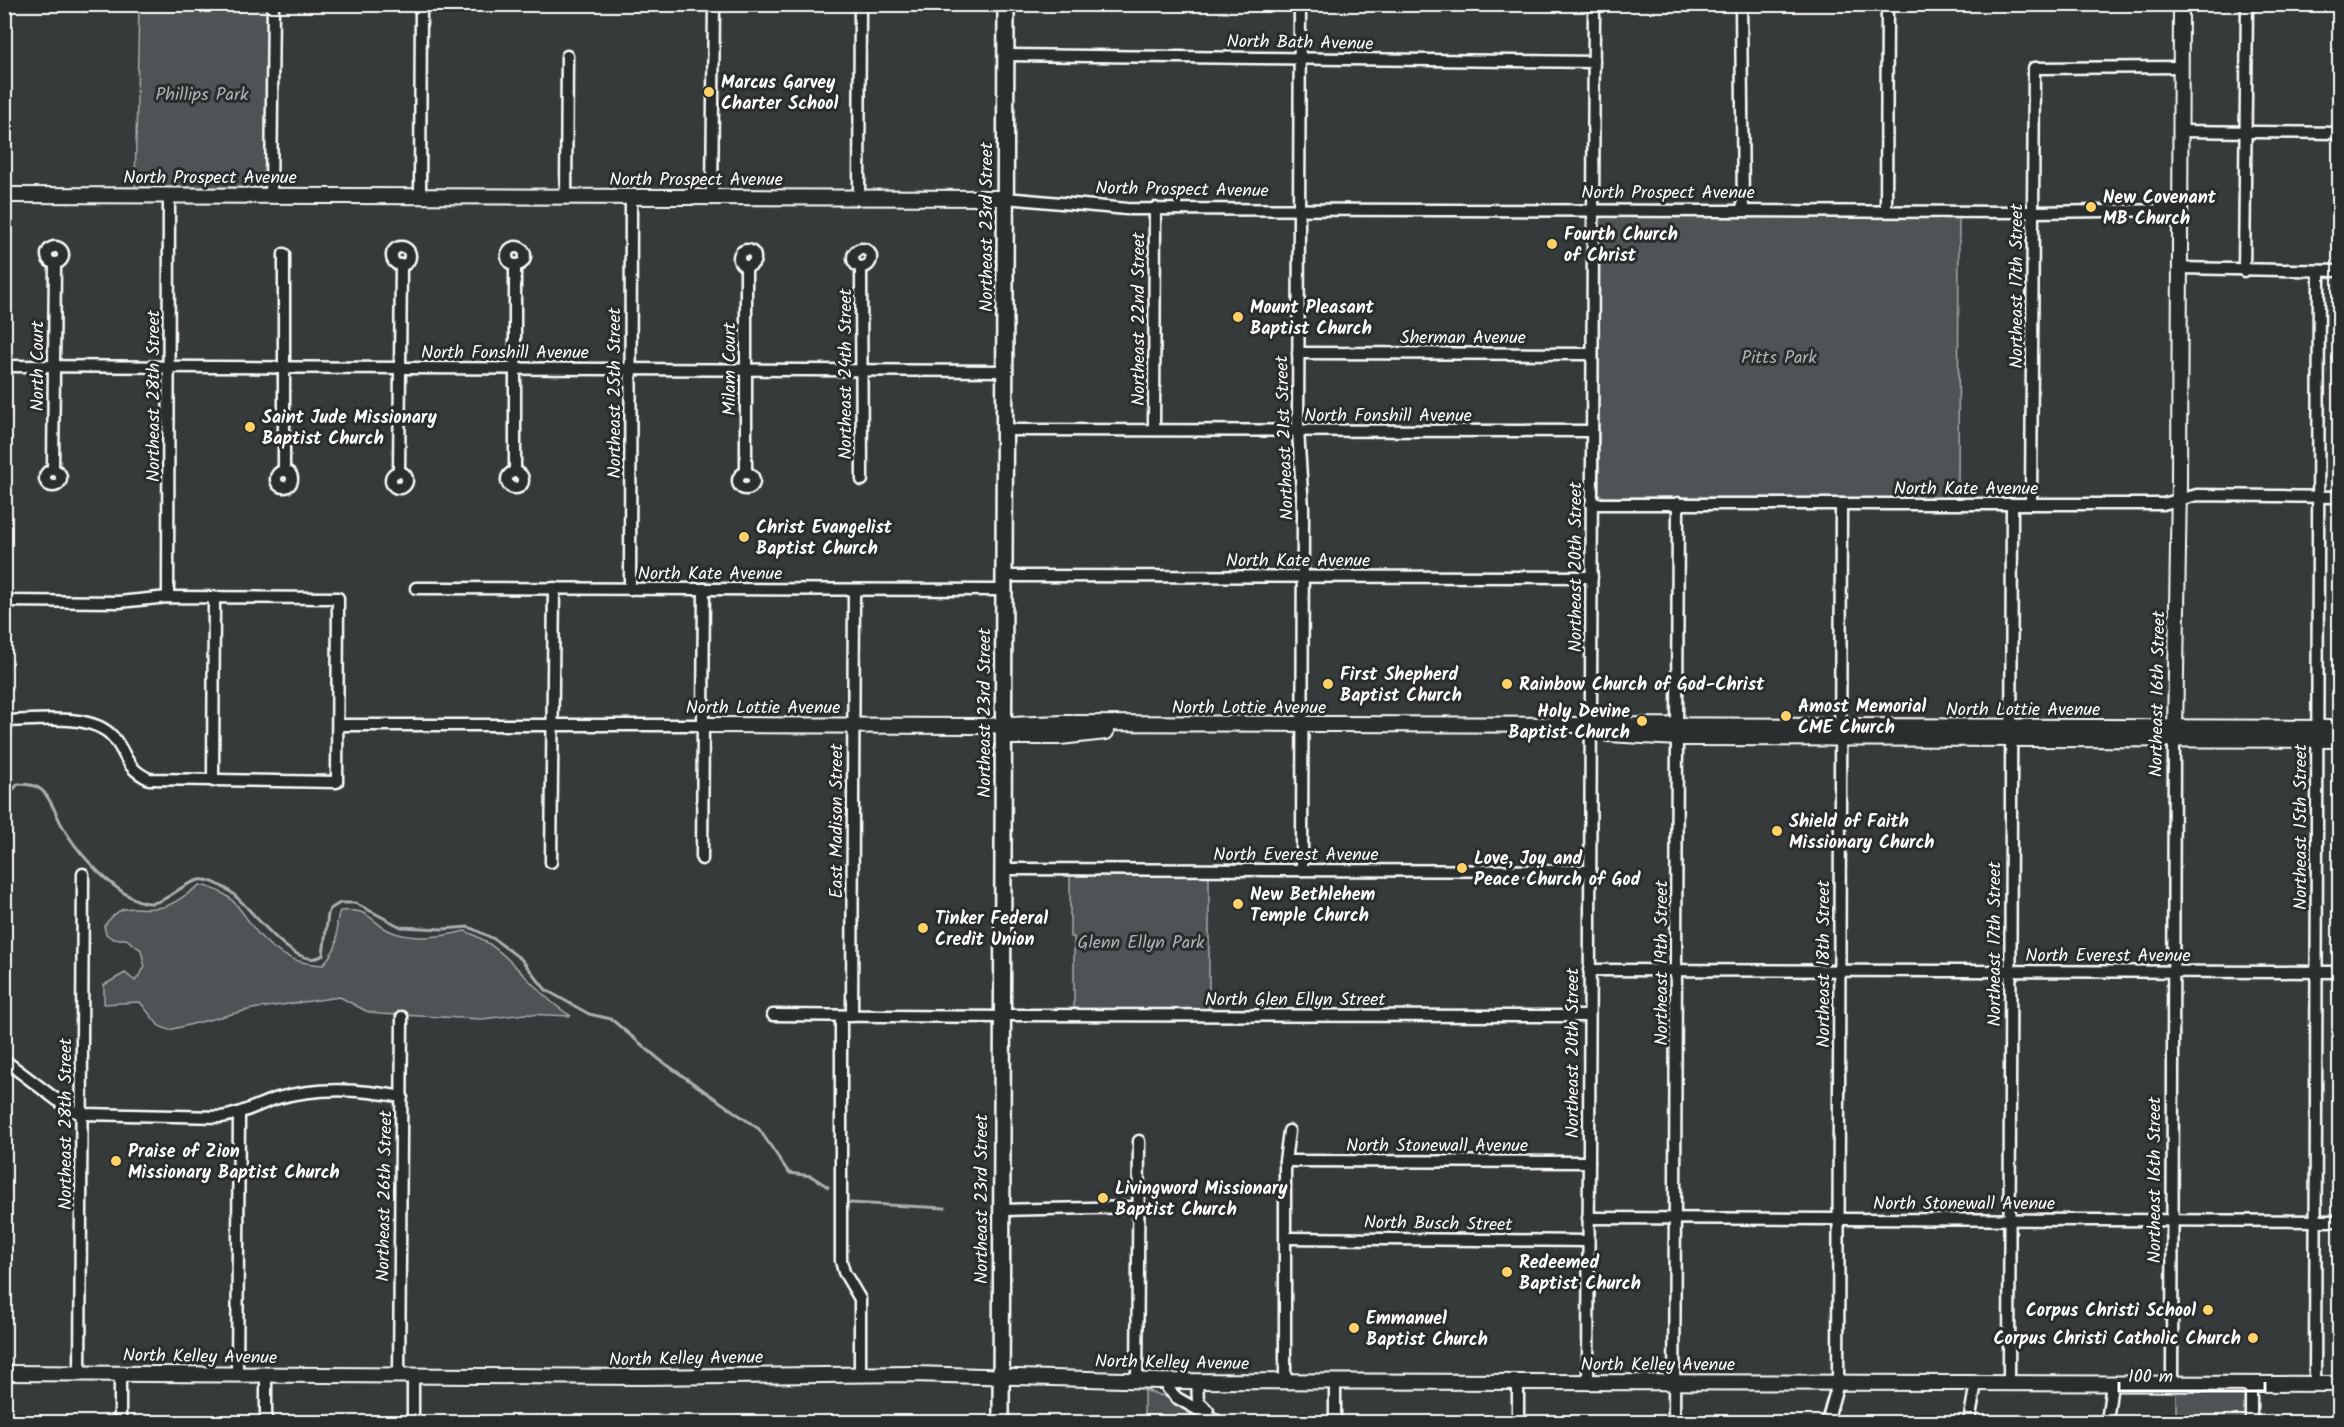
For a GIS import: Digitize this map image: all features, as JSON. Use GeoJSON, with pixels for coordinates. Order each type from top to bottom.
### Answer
{"type":"FeatureCollection","features":[{"type":"Feature","properties":{"kind":"main road","name":"Northeast 23rd Street"},"geometry":{"type":"LineString","coordinates":[[1001,1422],[1006,4]]}},
{"type":"Feature","properties":{"kind":"street"},"geometry":{"type":"LineString","coordinates":[[271,195],[273,4]]}},
{"type":"Feature","properties":{"kind":"street"},"geometry":{"type":"LineString","coordinates":[[420,196],[421,4]]}},
{"type":"Feature","properties":{"kind":"street"},"geometry":{"type":"LineString","coordinates":[[712,197],[714,4]]}},
{"type":"Feature","properties":{"kind":"street"},"geometry":{"type":"LineString","coordinates":[[859,197],[861,4]]}},
{"type":"Feature","properties":{"kind":"street","name":"Northeast 21st Street"},"geometry":{"type":"LineString","coordinates":[[1300,4],[1298,431],[1303,508],[1302,870]]}},
{"type":"Feature","properties":{"kind":"street","name":"Northeast 20th Street"},"geometry":{"type":"LineString","coordinates":[[1588,1382],[1594,4]]}},
{"type":"Feature","properties":{"kind":"street"},"geometry":{"type":"LineString","coordinates":[[1741,4],[1743,209]]}},
{"type":"Feature","properties":{"kind":"street"},"geometry":{"type":"LineString","coordinates":[[1886,211],[1887,4]]}},
{"type":"Feature","properties":{"kind":"street","name":"Northeast 16th Street"},"geometry":{"type":"LineString","coordinates":[[2172,1383],[2181,4]]}},
{"type":"Feature","properties":{"kind":"street"},"geometry":{"type":"LineString","coordinates":[[2244,271],[2247,4]]}},
{"type":"Feature","properties":{"kind":"street","name":"North Bath Avenue"},"geometry":{"type":"LineString","coordinates":[[1006,55],[1594,62]]}},
{"type":"Feature","properties":{"kind":"street"},"geometry":{"type":"LineString","coordinates":[[566,197],[567,56]]}},
{"type":"Feature","properties":{"kind":"street","name":"Northeast 17th Street"},"geometry":{"type":"LineString","coordinates":[[2031,504],[2034,68],[2181,67]]}},
{"type":"Feature","properties":{"kind":"street"},"geometry":{"type":"LineString","coordinates":[[2180,131],[2340,133]]}},
{"type":"Feature","properties":{"kind":"street","name":"North Prospect Avenue"},"geometry":{"type":"LineString","coordinates":[[4,195],[1006,198],[1045,200],[1101,208],[2033,212],[2180,210]]}},
{"type":"Feature","properties":{"kind":"street","name":"Northeast 28th Street"},"geometry":{"type":"LineString","coordinates":[[168,597],[169,195]]}},
{"type":"Feature","properties":{"kind":"street","name":"Northeast 25th Street"},"geometry":{"type":"LineString","coordinates":[[630,589],[631,197]]}},
{"type":"Feature","properties":{"kind":"street","name":"Northeast 22nd Street"},"geometry":{"type":"LineString","coordinates":[[1154,430],[1155,208]]}},
{"type":"Feature","properties":{"kind":"street"},"geometry":{"type":"LineString","coordinates":[[284,254],[284,470]]}},
{"type":"Feature","properties":{"kind":"street","name":"North Court"},"geometry":{"type":"LineString","coordinates":[[53,470],[55,263]]}},
{"type":"Feature","properties":{"kind":"street"},"geometry":{"type":"LineString","coordinates":[[399,471],[400,265]]}},
{"type":"Feature","properties":{"kind":"street"},"geometry":{"type":"LineString","coordinates":[[515,265],[515,472]]}},
{"type":"Feature","properties":{"kind":"street","name":"Milam Court"},"geometry":{"type":"LineString","coordinates":[[746,266],[746,472]]}},
{"type":"Feature","properties":{"kind":"street","name":"Northeast 24th Street"},"geometry":{"type":"LineString","coordinates":[[861,267],[862,480]]}},
{"type":"Feature","properties":{"kind":"street"},"geometry":{"type":"LineString","coordinates":[[2180,268],[2340,271]]}},
{"type":"Feature","properties":{"kind":"street","name":"Northeast 15th Street"},"geometry":{"type":"LineString","coordinates":[[2315,1384],[2319,271]]}},
{"type":"Feature","properties":{"kind":"street","name":"Sherman Avenue"},"geometry":{"type":"LineString","coordinates":[[1298,352],[1592,354]]}},
{"type":"Feature","properties":{"kind":"street","name":"North Fonshill Avenue"},"geometry":{"type":"LineString","coordinates":[[4,366],[1005,370]]}},
{"type":"Feature","properties":{"kind":"street","name":"North Fonshill Avenue"},"geometry":{"type":"LineString","coordinates":[[1004,430],[1592,431]]}},
{"type":"Feature","properties":{"kind":"street","name":"North Kate Avenue"},"geometry":{"type":"LineString","coordinates":[[1591,504],[2163,504],[2197,495],[2340,497]]}},
{"type":"Feature","properties":{"kind":"street","name":"Northeast 19th Street"},"geometry":{"type":"LineString","coordinates":[[1674,1422],[1677,1220],[1678,503]]}},
{"type":"Feature","properties":{"kind":"street","name":"Northeast 18th Street"},"geometry":{"type":"LineString","coordinates":[[1827,1422],[1838,1383],[1841,504]]}},
{"type":"Feature","properties":{"kind":"street","name":"Northeast 17th Street"},"geometry":{"type":"LineString","coordinates":[[2009,1383],[2012,504]]}},
{"type":"Feature","properties":{"kind":"street","name":"North Kate Avenue"},"geometry":{"type":"LineString","coordinates":[[416,588],[854,591],[1004,583],[1303,577],[1592,578]]}},
{"type":"Feature","properties":{"kind":"street"},"geometry":{"type":"LineString","coordinates":[[552,862],[554,588]]}},
{"type":"Feature","properties":{"kind":"street"},"geometry":{"type":"LineString","coordinates":[[702,859],[704,589]]}},
{"type":"Feature","properties":{"kind":"street","name":"East Madison Street"},"geometry":{"type":"LineString","coordinates":[[854,591],[841,1261],[860,1299],[860,1374]]}},
{"type":"Feature","properties":{"kind":"street"},"geometry":{"type":"LineString","coordinates":[[4,601],[119,602],[168,597],[338,598],[337,782],[162,781],[143,776],[130,767],[113,737],[91,723],[4,721]]}},
{"type":"Feature","properties":{"kind":"street"},"geometry":{"type":"LineString","coordinates":[[213,781],[214,598]]}},
{"type":"Feature","properties":{"kind":"street","name":"North Lottie Avenue"},"geometry":{"type":"LineString","coordinates":[[338,725],[853,726],[1004,731],[1060,737],[1102,732],[1303,729],[2317,734],[2340,728]]}},
{"type":"Feature","properties":{"kind":"street","name":"North Lottie Avenue"},"geometry":{"type":"LineString","coordinates":[[2317,734],[2340,740]]}},
{"type":"Feature","properties":{"kind":"street","name":"North Everest Avenue"},"geometry":{"type":"LineString","coordinates":[[1002,869],[1590,871]]}},
{"type":"Feature","properties":{"kind":"street","name":"Northeast 28th Street"},"geometry":{"type":"LineString","coordinates":[[80,1374],[84,874]]}},
{"type":"Feature","properties":{"kind":"street","name":"North Everest Avenue"},"geometry":{"type":"LineString","coordinates":[[1589,969],[2340,972]]}},
{"type":"Feature","properties":{"kind":"street","name":"North Glen Ellyn Street"},"geometry":{"type":"LineString","coordinates":[[773,1015],[1588,1016]]}},
{"type":"Feature","properties":{"kind":"street","name":"Northeast 26th Street"},"geometry":{"type":"LineString","coordinates":[[402,1017],[406,1375],[413,1422]]}},
{"type":"Feature","properties":{"kind":"street"},"geometry":{"type":"LineString","coordinates":[[4,1060],[69,1109],[82,1114],[212,1118],[239,1114],[264,1102],[299,1094],[354,1090],[402,1097]]}},
{"type":"Feature","properties":{"kind":"street"},"geometry":{"type":"LineString","coordinates":[[237,1375],[239,1114]]}},
{"type":"Feature","properties":{"kind":"street"},"geometry":{"type":"LineString","coordinates":[[1285,1381],[1287,1238],[1285,1161],[1289,1131]]}},
{"type":"Feature","properties":{"kind":"street"},"geometry":{"type":"LineString","coordinates":[[1137,1381],[1139,1142]]}},
{"type":"Feature","properties":{"kind":"street","name":"North Stonewall Avenue"},"geometry":{"type":"LineString","coordinates":[[1285,1161],[1588,1162]]}},
{"type":"Feature","properties":{"kind":"street"},"geometry":{"type":"LineString","coordinates":[[1000,1210],[1139,1207]]}},
{"type":"Feature","properties":{"kind":"street","name":"North Stonewall Avenue"},"geometry":{"type":"LineString","coordinates":[[1588,1218],[2340,1221]]}},
{"type":"Feature","properties":{"kind":"street","name":"North Busch Street"},"geometry":{"type":"LineString","coordinates":[[1287,1238],[1588,1241]]}},
{"type":"Feature","properties":{"kind":"street","name":"North Kelley Avenue"},"geometry":{"type":"LineString","coordinates":[[4,1373],[640,1377],[860,1374],[1001,1375],[1137,1381],[2340,1384]]}},
{"type":"Feature","properties":{"kind":"street"},"geometry":{"type":"LineString","coordinates":[[120,1373],[120,1422]]}},
{"type":"Feature","properties":{"kind":"street"},"geometry":{"type":"LineString","coordinates":[[266,1375],[266,1422]]}},
{"type":"Feature","properties":{"kind":"street"},"geometry":{"type":"LineString","coordinates":[[1167,1381],[1168,1389],[1177,1398],[1218,1421]]}},
{"type":"Feature","properties":{"kind":"street"},"geometry":{"type":"LineString","coordinates":[[1197,1381],[1198,1401],[1218,1421]]}},
{"type":"Feature","properties":{"kind":"street"},"geometry":{"type":"LineString","coordinates":[[1518,1381],[1518,1422]]}},
{"type":"Feature","properties":{"kind":"street"},"geometry":{"type":"LineString","coordinates":[[1335,1382],[1335,1422]]}},
{"type":"Feature","properties":{"kind":"street"},"geometry":{"type":"LineString","coordinates":[[1969,1422],[1976,1383]]}},
{"type":"Feature","properties":{"kind":"street"},"geometry":{"type":"LineString","coordinates":[[2108,1422],[2112,1383]]}},
{"type":"Feature","properties":{"kind":"street"},"geometry":{"type":"LineString","coordinates":[[2251,1384],[2251,1422]]}},
{"type":"Feature","properties":{"kind":"green space","name":"Phillips Park"},"geometry":{"type":"Polygon","coordinates":[[[139,5],[267,5],[265,184],[261,190],[135,188],[139,5]]]}},
{"type":"Feature","properties":{"kind":"green space","name":"Pitts Park"},"geometry":{"type":"Polygon","coordinates":[[[1607,215],[1959,217],[1958,498],[1604,497],[1599,495],[1599,224],[1601,217],[1607,215]]]}},
{"type":"Feature","properties":{"kind":"green space","name":"Glenn Ellyn Park"},"geometry":{"type":"Polygon","coordinates":[[[1070,874],[1209,874],[1209,1009],[1074,1009],[1074,937],[1070,937],[1070,874]]]}},
{"type":"Feature","properties":{"kind":"green space"},"geometry":{"type":"Polygon","coordinates":[[[200,885],[214,889],[232,900],[272,947],[286,956],[307,963],[323,965],[334,950],[340,911],[351,910],[365,914],[387,930],[404,935],[430,937],[465,931],[495,948],[544,995],[571,1016],[525,1014],[482,1019],[379,1014],[366,1011],[340,997],[252,1009],[169,1030],[159,1026],[140,1002],[104,1004],[104,985],[125,973],[135,981],[145,967],[141,950],[126,939],[113,939],[106,934],[104,926],[118,912],[125,909],[163,907],[178,901],[200,885]]]}},
{"type":"Feature","properties":{"kind":"green space"},"geometry":{"type":"Polygon","coordinates":[[[2176,1389],[2242,1390],[2246,1395],[2245,1421],[2176,1421],[2176,1389]]]}},
{"type":"Feature","properties":{"kind":"green space"},"geometry":{"type":"Polygon","coordinates":[[[1144,1390],[1176,1400],[1209,1422],[1144,1422],[1144,1390]]]}},
{"type":"Feature","properties":{"kind":"waterway"},"geometry":{"type":"LineString","coordinates":[[4,800],[18,784],[40,789],[82,855],[124,893],[137,900],[148,903],[157,902],[199,880],[210,881],[228,890],[286,947],[299,955],[312,959],[323,955],[328,914],[330,909],[340,903],[355,903],[401,927],[443,929],[469,927],[494,939],[521,959],[546,990],[589,1014],[611,1019],[660,1060],[759,1129],[789,1173],[811,1176],[828,1187]]}},
{"type":"Feature","properties":{"kind":"waterway"},"geometry":{"type":"LineString","coordinates":[[850,1203],[945,1208]]}},
{"type":"Feature","properties":{"kind":"place","name":"Marcus Garvey Charter School"},"geometry":{"type":"Point","coordinates":[709,92]}},
{"type":"Feature","properties":{"kind":"place","name":"New Covenant MB Church"},"geometry":{"type":"Point","coordinates":[2091,207]}},
{"type":"Feature","properties":{"kind":"place","name":"Fourth Church of Christ"},"geometry":{"type":"Point","coordinates":[1552,244]}},
{"type":"Feature","properties":{"kind":"place","name":"Mount Pleasant Baptist Church"},"geometry":{"type":"Point","coordinates":[1238,317]}},
{"type":"Feature","properties":{"kind":"place","name":"Saint Jude Missionary Baptist Church"},"geometry":{"type":"Point","coordinates":[250,427]}},
{"type":"Feature","properties":{"kind":"place","name":"Christ Evangelist Baptist Church"},"geometry":{"type":"Point","coordinates":[744,537]}},
{"type":"Feature","properties":{"kind":"place","name":"First Shepherd Baptist Church"},"geometry":{"type":"Point","coordinates":[1328,684]}},
{"type":"Feature","properties":{"kind":"place","name":"Rainbow Church of God-Christ"},"geometry":{"type":"Point","coordinates":[1507,684]}},
{"type":"Feature","properties":{"kind":"place","name":"Amost Memorial CME Church"},"geometry":{"type":"Point","coordinates":[1786,716]}},
{"type":"Feature","properties":{"kind":"place","name":"Holy Devine Baptist Church"},"geometry":{"type":"Point","coordinates":[1642,721]}},
{"type":"Feature","properties":{"kind":"place","name":"Shield of Faith Missionary Church"},"geometry":{"type":"Point","coordinates":[1777,831]}},
{"type":"Feature","properties":{"kind":"place","name":"Love, Joy and Peace Church of God"},"geometry":{"type":"Point","coordinates":[1462,868]}},
{"type":"Feature","properties":{"kind":"place","name":"New Bethlehem Temple Church"},"geometry":{"type":"Point","coordinates":[1238,904]}},
{"type":"Feature","properties":{"kind":"place","name":"Tinker Federal Credit Union"},"geometry":{"type":"Point","coordinates":[923,928]}},
{"type":"Feature","properties":{"kind":"place","name":"Praise of Zion Missionary Baptist Church"},"geometry":{"type":"Point","coordinates":[116,1161]}},
{"type":"Feature","properties":{"kind":"place","name":"Livingword Missionary Baptist Church"},"geometry":{"type":"Point","coordinates":[1103,1198]}},
{"type":"Feature","properties":{"kind":"place","name":"Redeemed Baptist Church"},"geometry":{"type":"Point","coordinates":[1507,1272]}},
{"type":"Feature","properties":{"kind":"place","name":"Corpus Christi School"},"geometry":{"type":"Point","coordinates":[2208,1310]}},
{"type":"Feature","properties":{"kind":"place","name":"Emmanuel Baptist Church"},"geometry":{"type":"Point","coordinates":[1354,1328]}},
{"type":"Feature","properties":{"kind":"place","name":"Corpus Christi Catholic Church"},"geometry":{"type":"Point","coordinates":[2253,1338]}}]}
